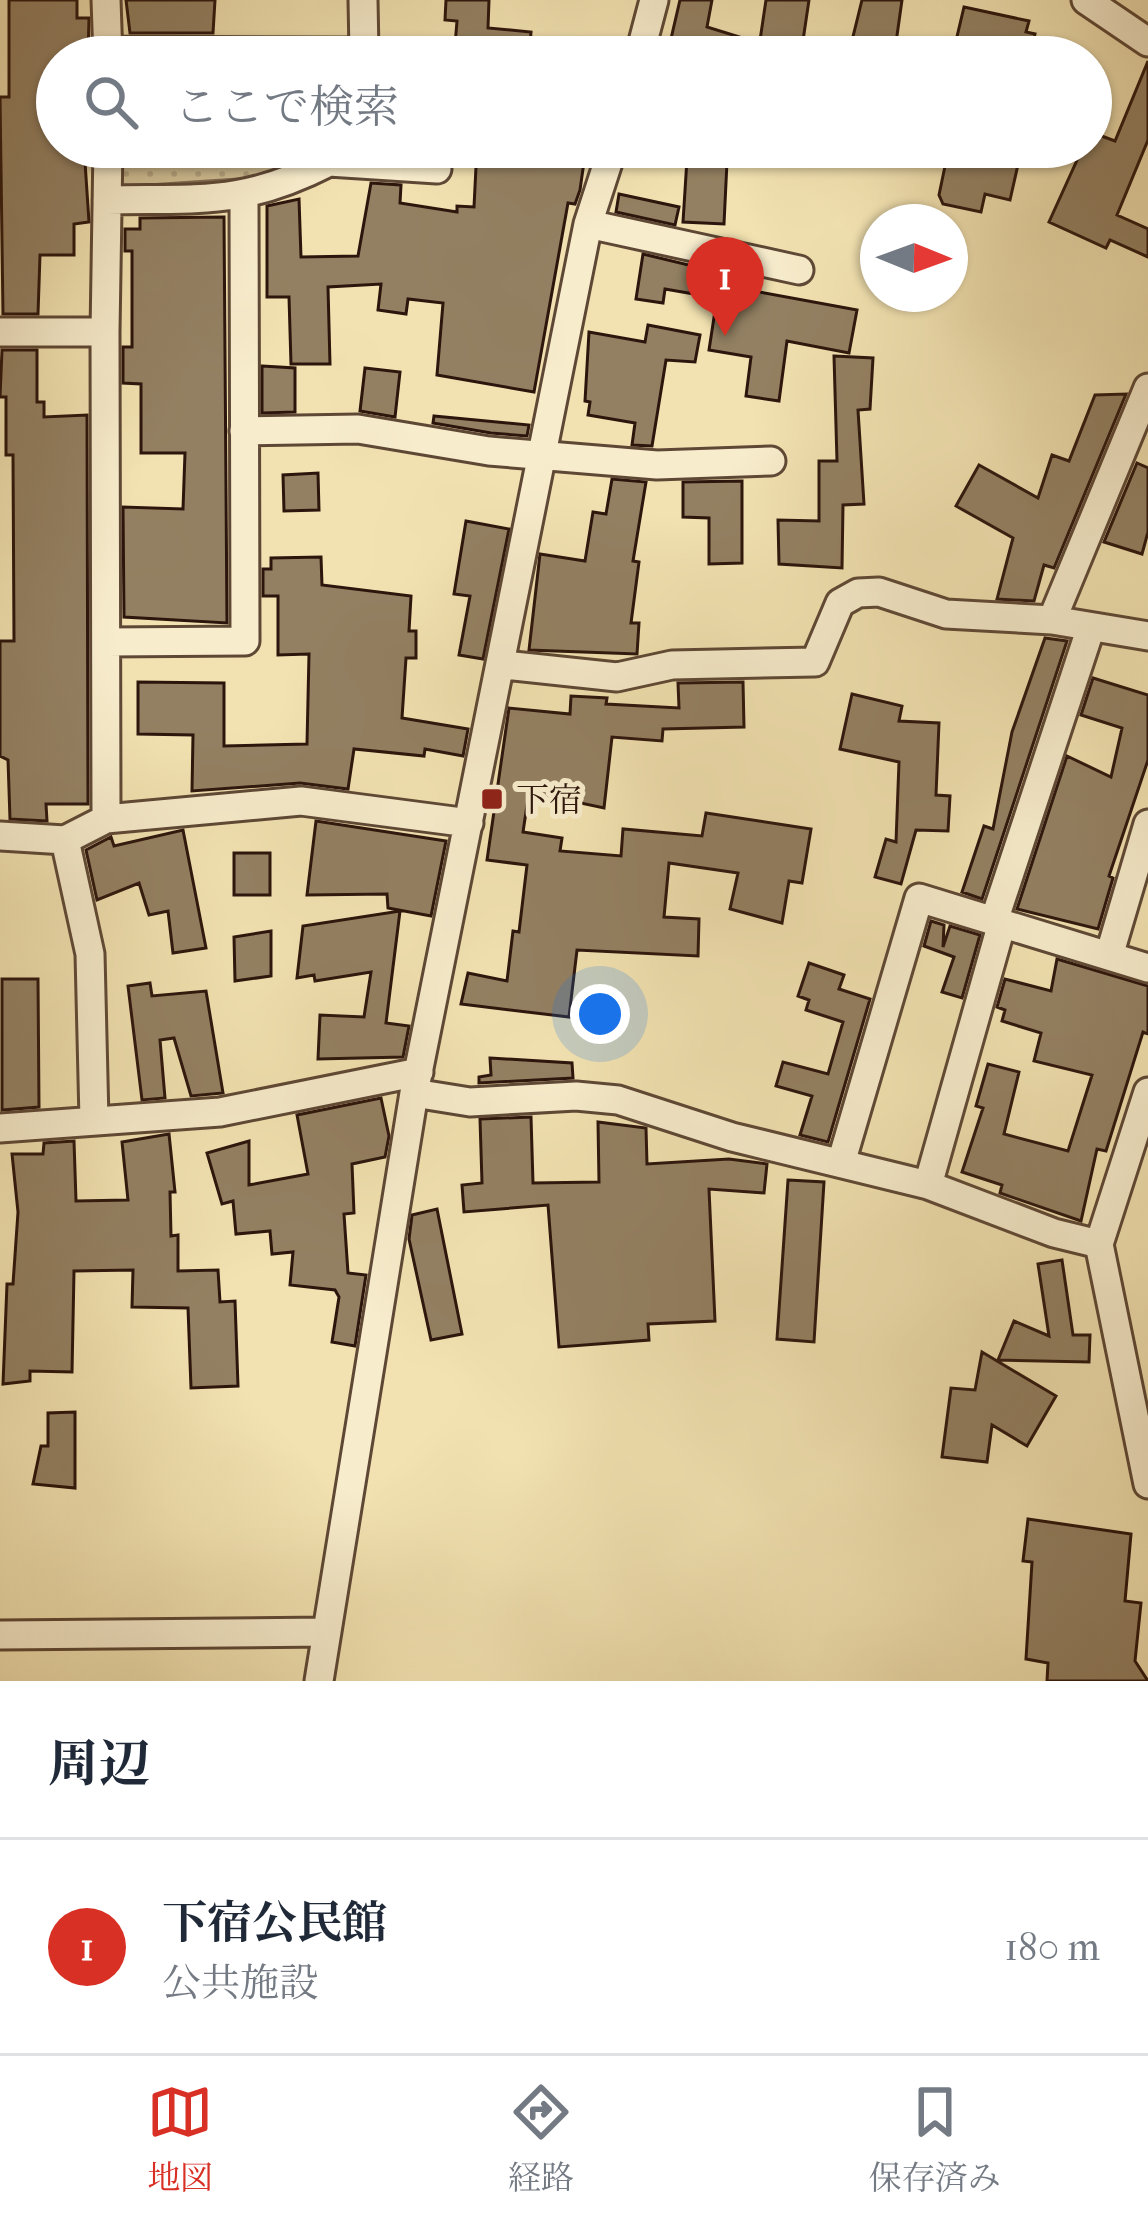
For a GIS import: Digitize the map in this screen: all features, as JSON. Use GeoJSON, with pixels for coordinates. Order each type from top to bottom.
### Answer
{"type":"FeatureCollection","features":[{"type":"Feature","properties":{"kind":"street"},"geometry":{"type":"LineString","coordinates":[[106,0],[107,36]]}},
{"type":"Feature","properties":{"kind":"street"},"geometry":{"type":"LineString","coordinates":[[363,0],[364,36]]}},
{"type":"Feature","properties":{"kind":"street"},"geometry":{"type":"LineString","coordinates":[[645,36],[654,0]]}},
{"type":"Feature","properties":{"kind":"street"},"geometry":{"type":"LineString","coordinates":[[1086,0],[1148,42]]}},
{"type":"Feature","properties":{"kind":"street"},"geometry":{"type":"LineString","coordinates":[[106,819],[108,168]]}},
{"type":"Feature","properties":{"kind":"street"},"geometry":{"type":"LineString","coordinates":[[107,200],[244,198],[280,188],[309,168]]}},
{"type":"Feature","properties":{"kind":"street"},"geometry":{"type":"LineString","coordinates":[[430,168],[437,169]]}},
{"type":"Feature","properties":{"kind":"street"},"geometry":{"type":"LineString","coordinates":[[319,1681],[417,1083],[588,224],[606,168]]}},
{"type":"Feature","properties":{"kind":"street"},"geometry":{"type":"LineString","coordinates":[[107,642],[245,640],[244,198]]}},
{"type":"Feature","properties":{"kind":"street"},"geometry":{"type":"LineString","coordinates":[[588,224],[799,271]]}},
{"type":"Feature","properties":{"kind":"street"},"geometry":{"type":"LineString","coordinates":[[0,332],[105,332]]}},
{"type":"Feature","properties":{"kind":"street"},"geometry":{"type":"LineString","coordinates":[[1052,620],[1148,388]]}},
{"type":"Feature","properties":{"kind":"street"},"geometry":{"type":"LineString","coordinates":[[244,431],[358,429],[545,456],[657,465],[771,461]]}},
{"type":"Feature","properties":{"kind":"street"},"geometry":{"type":"LineString","coordinates":[[504,664],[617,677],[672,665],[815,662],[840,603],[859,593],[879,592],[946,614],[1052,620],[1148,636]]}},
{"type":"Feature","properties":{"kind":"street"},"geometry":{"type":"LineString","coordinates":[[928,1185],[998,922],[1091,627]]}},
{"type":"Feature","properties":{"kind":"street"},"geometry":{"type":"LineString","coordinates":[[0,836],[65,839],[106,819],[301,801],[469,823]]}},
{"type":"Feature","properties":{"kind":"street"},"geometry":{"type":"LineString","coordinates":[[1109,956],[1148,824]]}},
{"type":"Feature","properties":{"kind":"street"},"geometry":{"type":"LineString","coordinates":[[65,839],[90,954],[94,1120]]}},
{"type":"Feature","properties":{"kind":"street"},"geometry":{"type":"LineString","coordinates":[[841,1163],[919,898],[1148,968]]}},
{"type":"Feature","properties":{"kind":"street"},"geometry":{"type":"LineString","coordinates":[[0,1128],[220,1112],[417,1083],[470,1102],[576,1096],[618,1100],[732,1137],[928,1185],[1054,1233],[1099,1244]]}},
{"type":"Feature","properties":{"kind":"street"},"geometry":{"type":"LineString","coordinates":[[1148,1093],[1137,1170],[1099,1244],[1148,1484]]}},
{"type":"Feature","properties":{"kind":"street"},"geometry":{"type":"LineString","coordinates":[[0,1635],[327,1632]]}},
{"type":"Feature","properties":{"kind":"shaded area"},"geometry":{"type":"Polygon","coordinates":[[[119,168],[314,168],[314,174],[119,187],[119,168]]]}},
{"type":"Feature","properties":{"kind":"building"},"geometry":{"type":"Polygon","coordinates":[[[9,0],[77,0],[77,18],[89,18],[89,36],[36,36],[36,168],[85,168],[89,222],[74,224],[74,255],[40,255],[38,314],[3,314],[0,97],[9,97],[9,0]]]}},
{"type":"Feature","properties":{"kind":"building"},"geometry":{"type":"Polygon","coordinates":[[[126,0],[215,0],[213,33],[130,33],[126,0]]]}},
{"type":"Feature","properties":{"kind":"building"},"geometry":{"type":"Polygon","coordinates":[[[446,0],[489,0],[488,28],[531,32],[531,36],[456,36],[457,21],[445,20],[446,0]]]}},
{"type":"Feature","properties":{"kind":"building"},"geometry":{"type":"Polygon","coordinates":[[[680,0],[712,0],[707,27],[736,36],[672,36],[680,0]]]}},
{"type":"Feature","properties":{"kind":"building"},"geometry":{"type":"Polygon","coordinates":[[[766,0],[809,0],[804,36],[761,36],[766,0]]]}},
{"type":"Feature","properties":{"kind":"building"},"geometry":{"type":"Polygon","coordinates":[[[862,0],[902,0],[897,36],[853,36],[862,0]]]}},
{"type":"Feature","properties":{"kind":"building"},"geometry":{"type":"Polygon","coordinates":[[[964,7],[1029,21],[1026,32],[1035,34],[1035,36],[957,36],[964,7]]]}},
{"type":"Feature","properties":{"kind":"building"},"geometry":{"type":"Polygon","coordinates":[[[1148,61],[1148,140],[1117,215],[1148,229],[1148,257],[1110,240],[1106,248],[1049,222],[1073,168],[1112,168],[1115,141],[1148,61]]]}},
{"type":"Feature","properties":{"kind":"building"},"geometry":{"type":"Polygon","coordinates":[[[476,168],[583,168],[575,204],[568,203],[534,392],[437,375],[443,303],[408,299],[406,314],[378,310],[381,284],[328,287],[330,364],[291,364],[289,297],[267,297],[267,206],[299,199],[301,257],[358,256],[371,183],[401,185],[400,203],[457,212],[457,206],[474,207],[476,168]]]}},
{"type":"Feature","properties":{"kind":"building"},"geometry":{"type":"Polygon","coordinates":[[[686,168],[727,168],[724,224],[683,222],[686,168]]]}},
{"type":"Feature","properties":{"kind":"building"},"geometry":{"type":"Polygon","coordinates":[[[945,168],[1017,168],[1010,200],[985,194],[981,212],[968,209],[968,204],[943,204],[939,195],[945,168]]]}},
{"type":"Feature","properties":{"kind":"building"},"geometry":{"type":"Polygon","coordinates":[[[619,194],[679,207],[675,225],[616,212],[619,194]]]}},
{"type":"Feature","properties":{"kind":"building"},"geometry":{"type":"Polygon","coordinates":[[[224,217],[227,623],[124,617],[123,507],[183,509],[185,453],[141,453],[141,384],[123,383],[123,347],[132,347],[132,251],[125,251],[125,229],[140,229],[140,218],[224,217]]]}},
{"type":"Feature","properties":{"kind":"building"},"geometry":{"type":"Polygon","coordinates":[[[643,254],[751,280],[749,290],[857,310],[849,353],[787,341],[779,401],[746,396],[751,357],[709,350],[717,298],[665,289],[663,303],[636,299],[643,254]]]}},
{"type":"Feature","properties":{"kind":"building"},"geometry":{"type":"Polygon","coordinates":[[[648,325],[700,335],[695,362],[666,360],[652,446],[632,445],[635,423],[588,415],[590,402],[585,401],[589,332],[645,342],[648,325]]]}},
{"type":"Feature","properties":{"kind":"building"},"geometry":{"type":"Polygon","coordinates":[[[2,350],[37,350],[37,402],[44,402],[44,417],[87,415],[88,804],[46,804],[47,821],[10,819],[8,760],[0,756],[0,641],[14,641],[13,455],[6,455],[6,397],[0,397],[2,350]]]}},
{"type":"Feature","properties":{"kind":"building"},"geometry":{"type":"Polygon","coordinates":[[[834,356],[873,358],[870,409],[858,410],[864,504],[843,505],[842,568],[779,564],[778,520],[819,521],[819,461],[837,461],[834,356]]]}},
{"type":"Feature","properties":{"kind":"building"},"geometry":{"type":"Polygon","coordinates":[[[262,366],[295,368],[295,412],[262,413],[262,366]]]}},
{"type":"Feature","properties":{"kind":"building"},"geometry":{"type":"Polygon","coordinates":[[[365,368],[400,372],[395,417],[360,411],[365,368]]]}},
{"type":"Feature","properties":{"kind":"building"},"geometry":{"type":"Polygon","coordinates":[[[1126,394],[1054,568],[1044,565],[1034,601],[997,599],[1013,538],[956,506],[979,465],[1038,498],[1052,455],[1069,461],[1095,395],[1126,394]]]}},
{"type":"Feature","properties":{"kind":"building"},"geometry":{"type":"Polygon","coordinates":[[[434,416],[529,425],[527,436],[491,433],[433,423],[434,416]]]}},
{"type":"Feature","properties":{"kind":"building"},"geometry":{"type":"Polygon","coordinates":[[[1137,463],[1148,468],[1148,532],[1142,554],[1104,542],[1137,463]]]}},
{"type":"Feature","properties":{"kind":"building"},"geometry":{"type":"Polygon","coordinates":[[[318,473],[319,510],[284,511],[283,475],[318,473]]]}},
{"type":"Feature","properties":{"kind":"building"},"geometry":{"type":"Polygon","coordinates":[[[612,479],[646,482],[633,561],[639,562],[631,623],[639,623],[637,654],[529,650],[540,554],[585,561],[593,512],[606,514],[612,479]]]}},
{"type":"Feature","properties":{"kind":"building"},"geometry":{"type":"Polygon","coordinates":[[[742,481],[742,563],[709,564],[709,518],[683,517],[683,482],[742,481]]]}},
{"type":"Feature","properties":{"kind":"building"},"geometry":{"type":"Polygon","coordinates":[[[466,521],[509,529],[483,659],[459,655],[470,596],[454,594],[466,521]]]}},
{"type":"Feature","properties":{"kind":"building"},"geometry":{"type":"Polygon","coordinates":[[[321,557],[322,585],[411,596],[409,631],[416,631],[416,658],[406,658],[402,718],[468,729],[463,756],[425,749],[424,756],[354,749],[348,789],[300,783],[192,791],[193,735],[138,734],[138,682],[224,683],[224,746],[307,744],[309,654],[278,655],[278,596],[263,596],[263,569],[271,569],[271,558],[321,557]]]}},
{"type":"Feature","properties":{"kind":"building"},"geometry":{"type":"Polygon","coordinates":[[[1045,638],[1067,641],[982,899],[962,892],[984,826],[993,829],[1012,732],[1045,638]]]}},
{"type":"Feature","properties":{"kind":"building"},"geometry":{"type":"Polygon","coordinates":[[[1093,678],[1148,695],[1148,760],[1109,876],[1113,878],[1098,929],[1017,909],[1067,756],[1111,777],[1122,728],[1081,715],[1093,678]]]}},
{"type":"Feature","properties":{"kind":"building"},"geometry":{"type":"Polygon","coordinates":[[[743,682],[744,727],[663,729],[662,741],[612,737],[604,808],[529,792],[523,832],[562,838],[560,851],[621,856],[623,829],[702,836],[706,813],[811,829],[802,883],[789,881],[782,923],[730,909],[738,873],[669,863],[664,917],[699,919],[698,956],[577,950],[569,1017],[461,1004],[468,973],[507,981],[513,931],[519,932],[527,865],[487,860],[509,708],[570,714],[571,696],[607,698],[606,704],[679,708],[678,683],[743,682]]]}},
{"type":"Feature","properties":{"kind":"building"},"geometry":{"type":"Polygon","coordinates":[[[852,694],[902,706],[899,721],[939,723],[936,795],[950,796],[948,831],[916,830],[901,884],[875,877],[886,839],[896,842],[899,762],[840,749],[852,694]]]}},
{"type":"Feature","properties":{"kind":"building"},"geometry":{"type":"Polygon","coordinates":[[[316,821],[446,841],[431,916],[388,908],[387,894],[307,895],[316,821]]]}},
{"type":"Feature","properties":{"kind":"building"},"geometry":{"type":"Polygon","coordinates":[[[183,830],[206,948],[173,953],[168,911],[149,915],[139,883],[97,900],[86,850],[111,837],[114,846],[183,830]]]}},
{"type":"Feature","properties":{"kind":"building"},"geometry":{"type":"Polygon","coordinates":[[[234,853],[270,853],[270,895],[234,895],[234,853]]]}},
{"type":"Feature","properties":{"kind":"building"},"geometry":{"type":"Polygon","coordinates":[[[400,911],[386,1023],[409,1026],[403,1057],[318,1059],[320,1015],[364,1017],[371,972],[315,981],[314,975],[297,978],[303,926],[400,911]]]}},
{"type":"Feature","properties":{"kind":"building"},"geometry":{"type":"Polygon","coordinates":[[[931,921],[944,925],[943,947],[950,926],[980,935],[962,998],[942,992],[954,957],[924,946],[931,921]]]}},
{"type":"Feature","properties":{"kind":"building"},"geometry":{"type":"Polygon","coordinates":[[[271,931],[271,976],[235,981],[234,937],[271,931]]]}},
{"type":"Feature","properties":{"kind":"building"},"geometry":{"type":"Polygon","coordinates":[[[1057,959],[1148,986],[1148,1034],[1143,1032],[1106,1151],[1097,1149],[1081,1221],[1000,1193],[1002,1185],[962,1172],[983,1108],[976,1106],[988,1064],[1019,1072],[1004,1134],[1068,1151],[1092,1075],[1034,1061],[1041,1033],[1002,1021],[1005,1010],[997,1007],[1005,979],[1051,991],[1057,959]]]}},
{"type":"Feature","properties":{"kind":"building"},"geometry":{"type":"Polygon","coordinates":[[[809,963],[844,975],[839,989],[870,999],[828,1142],[800,1135],[812,1096],[776,1086],[783,1062],[828,1074],[843,1022],[806,1010],[809,1000],[798,996],[809,963]]]}},
{"type":"Feature","properties":{"kind":"building"},"geometry":{"type":"Polygon","coordinates":[[[2,979],[38,979],[39,1107],[2,1110],[2,979]]]}},
{"type":"Feature","properties":{"kind":"building"},"geometry":{"type":"Polygon","coordinates":[[[150,983],[152,996],[206,991],[223,1093],[191,1096],[174,1038],[160,1040],[165,1098],[142,1100],[128,986],[150,983]]]}},
{"type":"Feature","properties":{"kind":"building"},"geometry":{"type":"Polygon","coordinates":[[[490,1058],[572,1063],[573,1078],[479,1083],[479,1077],[491,1075],[490,1058]]]}},
{"type":"Feature","properties":{"kind":"building"},"geometry":{"type":"Polygon","coordinates":[[[381,1098],[389,1136],[385,1157],[352,1164],[354,1213],[344,1214],[348,1273],[366,1275],[355,1346],[332,1342],[339,1297],[335,1290],[290,1285],[293,1252],[272,1254],[270,1231],[236,1234],[233,1201],[222,1204],[207,1153],[249,1141],[249,1185],[308,1174],[297,1115],[381,1098]]]}},
{"type":"Feature","properties":{"kind":"building"},"geometry":{"type":"Polygon","coordinates":[[[531,1117],[533,1183],[599,1182],[598,1122],[646,1128],[647,1164],[729,1159],[767,1164],[764,1193],[709,1189],[715,1321],[648,1324],[649,1340],[559,1347],[548,1205],[464,1212],[462,1185],[482,1183],[480,1119],[531,1117]]]}},
{"type":"Feature","properties":{"kind":"building"},"geometry":{"type":"Polygon","coordinates":[[[169,1134],[175,1192],[170,1192],[171,1236],[178,1235],[178,1271],[218,1270],[220,1302],[235,1301],[238,1386],[191,1388],[188,1308],[132,1307],[133,1270],[74,1271],[72,1372],[30,1371],[30,1381],[3,1384],[7,1284],[13,1284],[18,1212],[12,1154],[43,1154],[44,1143],[74,1141],[76,1201],[128,1200],[122,1142],[169,1134]]]}},
{"type":"Feature","properties":{"kind":"building"},"geometry":{"type":"Polygon","coordinates":[[[788,1180],[824,1182],[814,1342],[777,1339],[788,1180]]]}},
{"type":"Feature","properties":{"kind":"building"},"geometry":{"type":"Polygon","coordinates":[[[437,1209],[462,1334],[431,1340],[409,1239],[412,1215],[437,1209]]]}},
{"type":"Feature","properties":{"kind":"building"},"geometry":{"type":"Polygon","coordinates":[[[1062,1260],[1073,1335],[1090,1335],[1089,1362],[998,1360],[1014,1321],[1049,1336],[1038,1264],[1062,1260]]]}},
{"type":"Feature","properties":{"kind":"building"},"geometry":{"type":"Polygon","coordinates":[[[982,1352],[1056,1396],[1027,1446],[992,1425],[987,1462],[942,1457],[951,1388],[975,1390],[982,1352]]]}},
{"type":"Feature","properties":{"kind":"building"},"geometry":{"type":"Polygon","coordinates":[[[75,1412],[75,1488],[33,1484],[41,1446],[48,1446],[48,1413],[75,1412]]]}},
{"type":"Feature","properties":{"kind":"building"},"geometry":{"type":"Polygon","coordinates":[[[1028,1519],[1131,1534],[1125,1601],[1141,1603],[1135,1661],[1148,1681],[1047,1681],[1048,1663],[1026,1659],[1032,1562],[1023,1561],[1028,1519]]]}},
{"type":"Feature","properties":{"kind":"place","name":"下宿公民館"},"geometry":{"type":"Point","coordinates":[725,336]}},
{"type":"Feature","properties":{"kind":"place","name":"下宿"},"geometry":{"type":"Point","coordinates":[492,799]}}]}
